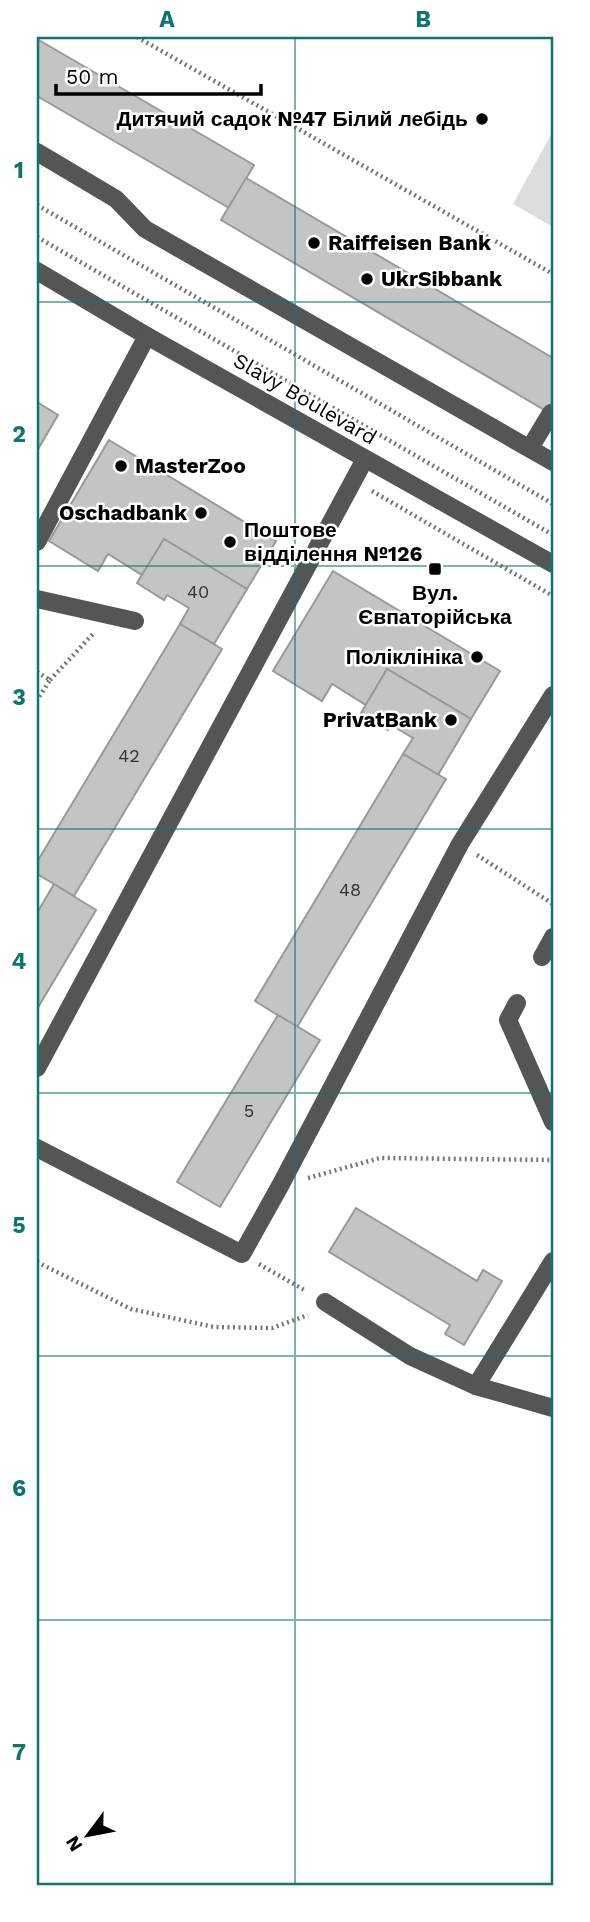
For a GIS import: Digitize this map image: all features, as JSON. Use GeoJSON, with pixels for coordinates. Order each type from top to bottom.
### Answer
{"type":"FeatureCollection","features":[{"type":"Feature","properties":{"kind":"street"},"geometry":{"type":"LineString","coordinates":[[37,152],[116,200],[145,229],[553,462]]}},
{"type":"Feature","properties":{"kind":"street","name":"Slavy Boulevard"},"geometry":{"type":"LineString","coordinates":[[37,271],[147,336],[553,563]]}},
{"type":"Feature","properties":{"kind":"street"},"geometry":{"type":"LineString","coordinates":[[37,542],[147,336]]}},
{"type":"Feature","properties":{"kind":"street"},"geometry":{"type":"LineString","coordinates":[[530,448],[551,413]]}},
{"type":"Feature","properties":{"kind":"street"},"geometry":{"type":"LineString","coordinates":[[37,1068],[365,459]]}},
{"type":"Feature","properties":{"kind":"street"},"geometry":{"type":"LineString","coordinates":[[37,599],[135,621]]}},
{"type":"Feature","properties":{"kind":"street"},"geometry":{"type":"LineString","coordinates":[[37,1148],[242,1254],[460,844],[553,695]]}},
{"type":"Feature","properties":{"kind":"street"},"geometry":{"type":"LineString","coordinates":[[542,957],[553,937]]}},
{"type":"Feature","properties":{"kind":"street"},"geometry":{"type":"LineString","coordinates":[[517,1003],[508,1020],[553,1122]]}},
{"type":"Feature","properties":{"kind":"street"},"geometry":{"type":"LineString","coordinates":[[476,1386],[553,1261]]}},
{"type":"Feature","properties":{"kind":"street"},"geometry":{"type":"LineString","coordinates":[[325,1302],[410,1356],[476,1386],[553,1408]]}},
{"type":"Feature","properties":{"kind":"path"},"geometry":{"type":"LineString","coordinates":[[137,37],[553,274]]}},
{"type":"Feature","properties":{"kind":"path"},"geometry":{"type":"LineString","coordinates":[[37,205],[553,505]]}},
{"type":"Feature","properties":{"kind":"path"},"geometry":{"type":"LineString","coordinates":[[37,237],[553,535]]}},
{"type":"Feature","properties":{"kind":"path"},"geometry":{"type":"LineString","coordinates":[[37,700],[50,680],[110,616]]}},
{"type":"Feature","properties":{"kind":"path"},"geometry":{"type":"LineString","coordinates":[[37,672],[50,680]]}},
{"type":"Feature","properties":{"kind":"path"},"geometry":{"type":"LineString","coordinates":[[460,844],[553,904]]}},
{"type":"Feature","properties":{"kind":"path"},"geometry":{"type":"LineString","coordinates":[[280,1186],[380,1158],[553,1160]]}},
{"type":"Feature","properties":{"kind":"path"},"geometry":{"type":"LineString","coordinates":[[37,1262],[131,1309],[214,1327],[272,1328],[308,1315],[325,1302],[242,1254]]}},
{"type":"Feature","properties":{"kind":"shaded area"},"geometry":{"type":"Polygon","coordinates":[[[553,131],[553,227],[513,204],[553,131]]]}},
{"type":"Feature","properties":{"kind":"building"},"geometry":{"type":"Polygon","coordinates":[[[37,39],[254,165],[229,208],[37,96],[37,39]]]}},
{"type":"Feature","properties":{"kind":"building"},"geometry":{"type":"Polygon","coordinates":[[[246,178],[553,358],[553,415],[221,220],[246,178]]]}},
{"type":"Feature","properties":{"kind":"building"},"geometry":{"type":"Polygon","coordinates":[[[37,402],[58,415],[37,451],[37,402]]]}},
{"type":"Feature","properties":{"kind":"building"},"geometry":{"type":"Polygon","coordinates":[[[109,440],[276,541],[247,589],[164,539],[142,575],[108,554],[98,571],[49,541],[109,440]]]}},
{"type":"Feature","properties":{"kind":"building"},"geometry":{"type":"Polygon","coordinates":[[[164,539],[247,589],[214,644],[180,624],[189,608],[167,595],[164,600],[137,583],[164,539]]]}},
{"type":"Feature","properties":{"kind":"building"},"geometry":{"type":"Polygon","coordinates":[[[333,571],[500,671],[471,719],[387,669],[366,705],[332,684],[322,701],[273,671],[333,571]]]}},
{"type":"Feature","properties":{"kind":"building"},"geometry":{"type":"Polygon","coordinates":[[[180,624],[222,649],[74,896],[37,874],[37,862],[180,624]]]}},
{"type":"Feature","properties":{"kind":"building"},"geometry":{"type":"Polygon","coordinates":[[[387,669],[471,719],[438,775],[403,754],[413,738],[391,725],[388,730],[361,713],[387,669]]]}},
{"type":"Feature","properties":{"kind":"building"},"geometry":{"type":"Polygon","coordinates":[[[403,754],[446,779],[297,1027],[255,1001],[403,754]]]}},
{"type":"Feature","properties":{"kind":"building"},"geometry":{"type":"Polygon","coordinates":[[[54,884],[96,910],[37,1009],[37,913],[54,884]]]}},
{"type":"Feature","properties":{"kind":"building"},"geometry":{"type":"Polygon","coordinates":[[[278,1015],[320,1040],[220,1207],[177,1182],[278,1015]]]}},
{"type":"Feature","properties":{"kind":"building"},"geometry":{"type":"Polygon","coordinates":[[[356,1208],[477,1281],[483,1270],[502,1281],[464,1345],[445,1334],[450,1325],[329,1252],[356,1208]]]}},
{"type":"Feature","properties":{"kind":"place","name":"Дитячий садок №47 Білий лебідь"},"geometry":{"type":"Point","coordinates":[482,119]}},
{"type":"Feature","properties":{"kind":"place","name":"Raiffeisen Bank"},"geometry":{"type":"Point","coordinates":[314,243]}},
{"type":"Feature","properties":{"kind":"place","name":"UkrSibbank"},"geometry":{"type":"Point","coordinates":[367,279]}},
{"type":"Feature","properties":{"kind":"place","name":"MasterZoo"},"geometry":{"type":"Point","coordinates":[121,466]}},
{"type":"Feature","properties":{"kind":"place","name":"Oschadbank"},"geometry":{"type":"Point","coordinates":[201,513]}},
{"type":"Feature","properties":{"kind":"place","name":"Поштове відділення №126"},"geometry":{"type":"Point","coordinates":[230,542]}},
{"type":"Feature","properties":{"kind":"place","name":"Вул. Євпаторійська"},"geometry":{"type":"Point","coordinates":[435,569]}},
{"type":"Feature","properties":{"kind":"place","name":"Поліклініка"},"geometry":{"type":"Point","coordinates":[477,657]}},
{"type":"Feature","properties":{"kind":"place","name":"PrivatBank"},"geometry":{"type":"Point","coordinates":[451,720]}}]}
